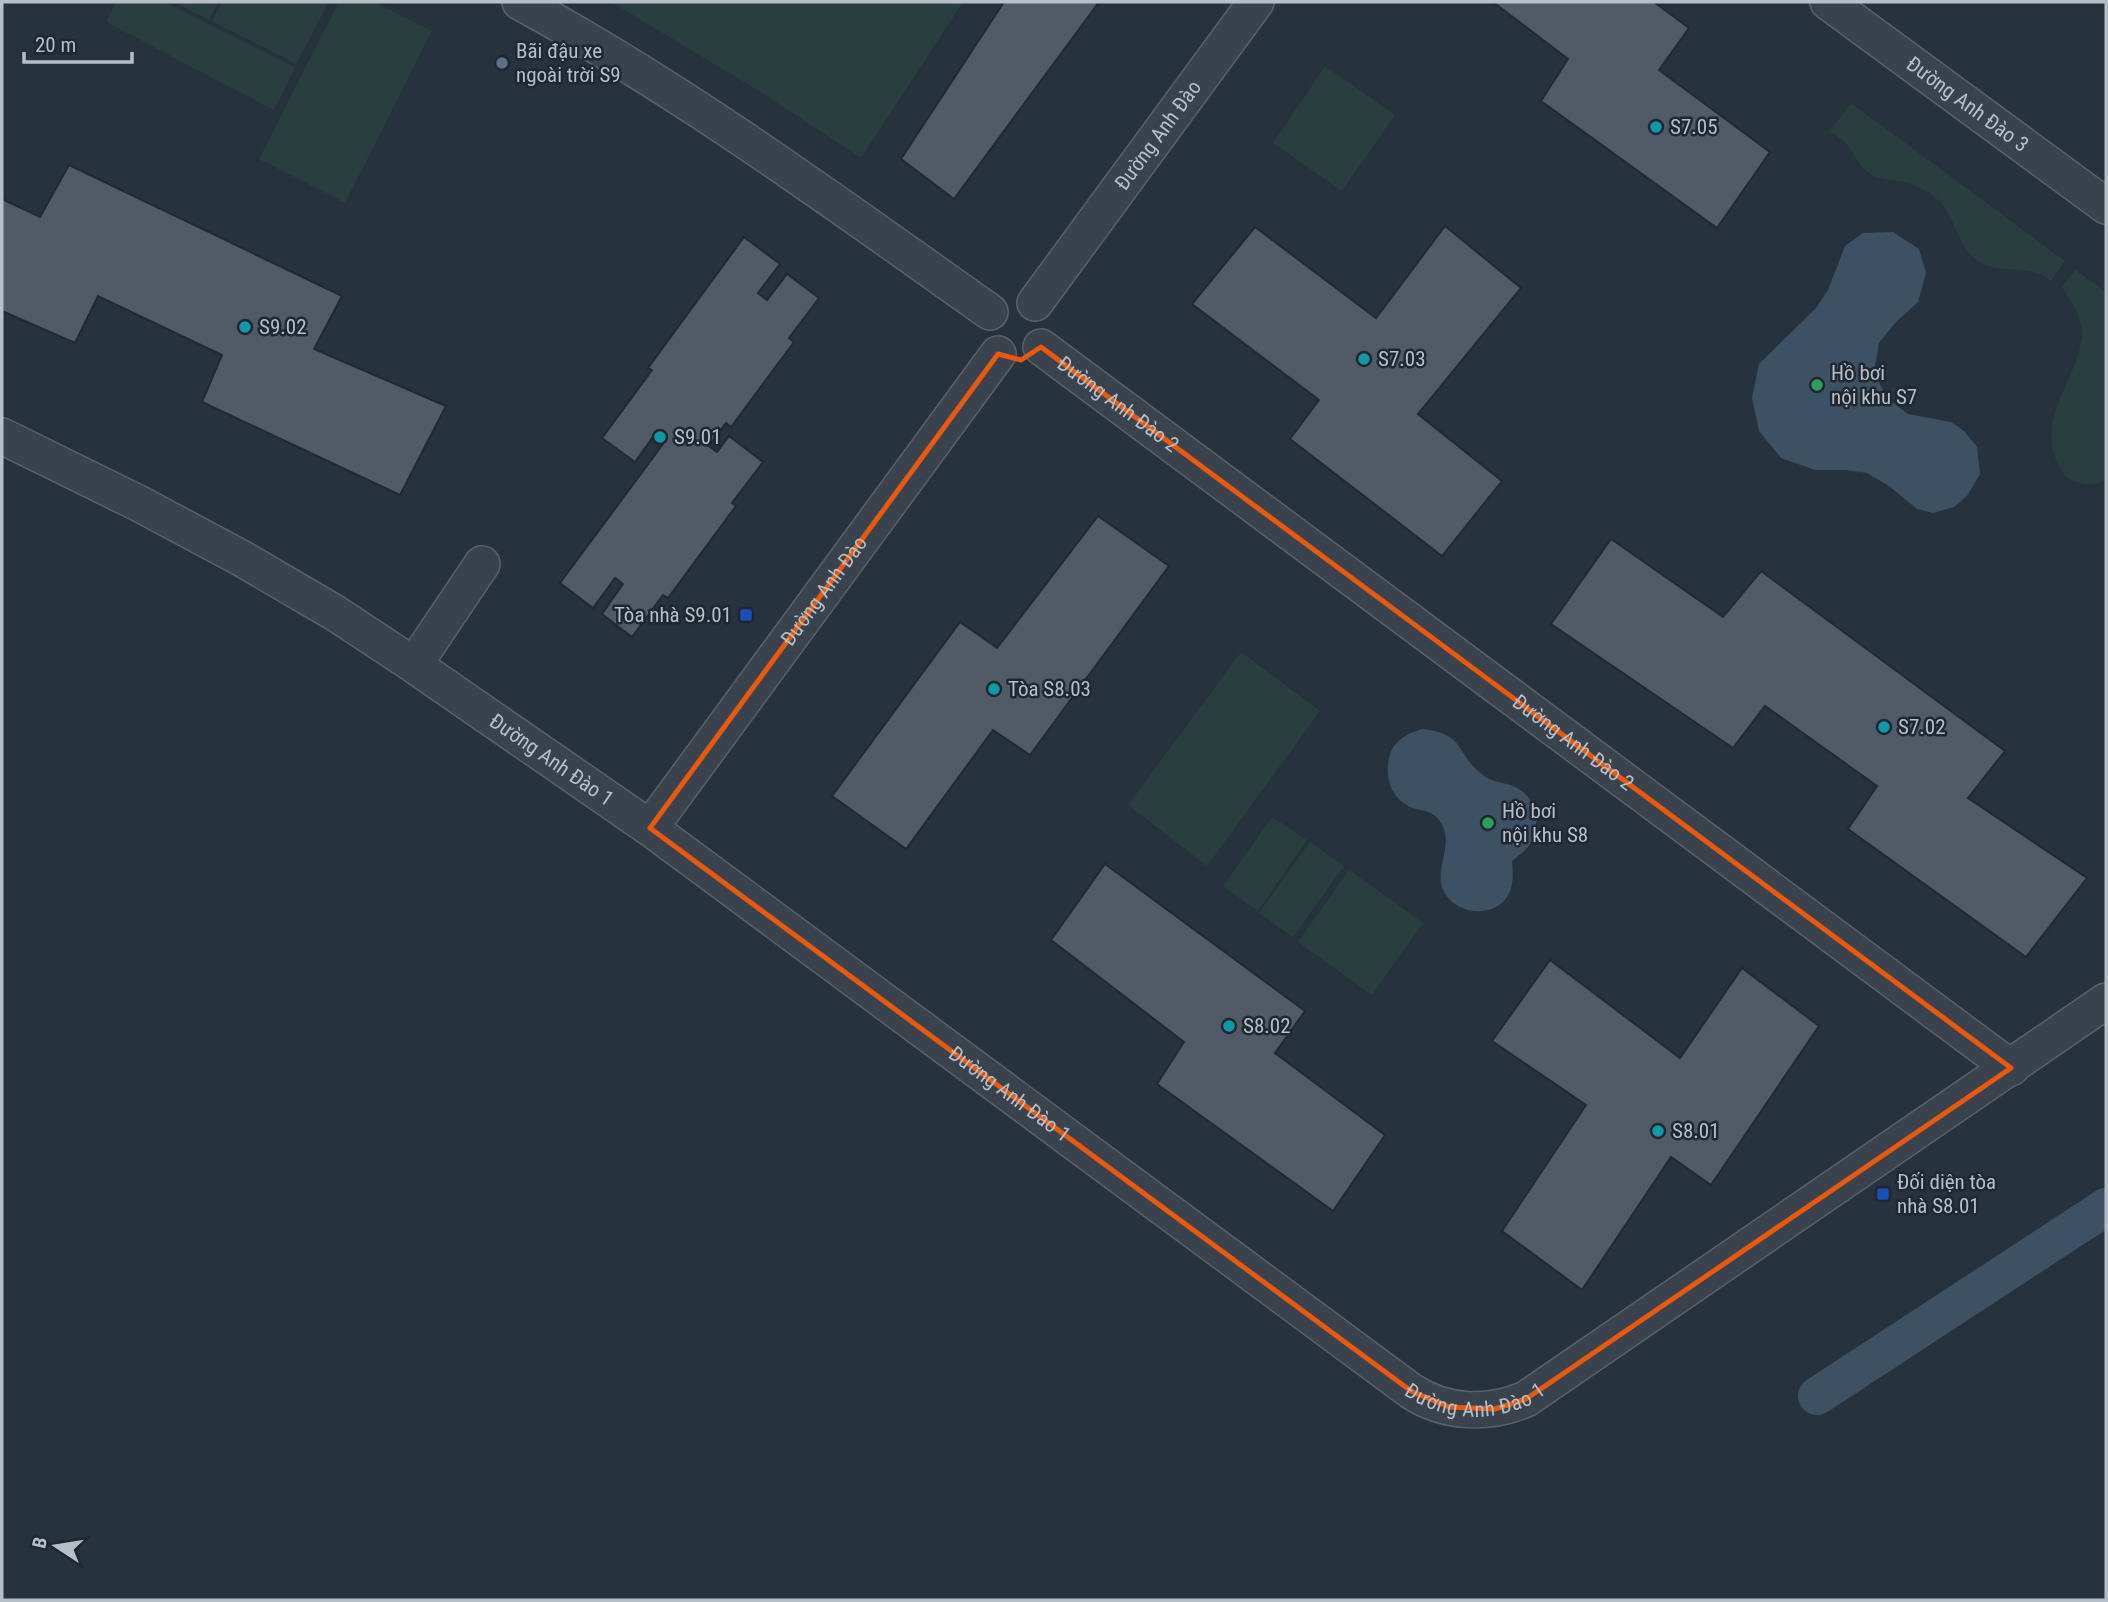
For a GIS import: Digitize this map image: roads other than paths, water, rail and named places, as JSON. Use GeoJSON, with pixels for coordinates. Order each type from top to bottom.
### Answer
{"type":"FeatureCollection","features":[{"type":"Feature","properties":{"kind":"street"},"geometry":{"type":"LineString","coordinates":[[520,2],[601,47],[753,144],[990,312]]}},
{"type":"Feature","properties":{"kind":"street","name":"Đường Anh Đào"},"geometry":{"type":"LineString","coordinates":[[1035,303],[1256,2]]}},
{"type":"Feature","properties":{"kind":"street","name":"Đường Anh Đào 3"},"geometry":{"type":"LineString","coordinates":[[1828,2],[2106,206]]}},
{"type":"Feature","properties":{"kind":"street"},"geometry":{"type":"LineString","coordinates":[[1011,298],[1035,303],[1042,311],[1047,324],[1046,339],[1041,347],[1030,357],[1021,360],[998,354],[986,339],[985,324],[990,312],[998,303],[1011,298]]}},
{"type":"Feature","properties":{"kind":"street","name":"Đường Anh Đào 2"},"geometry":{"type":"LineString","coordinates":[[1041,347],[2011,1068]]}},
{"type":"Feature","properties":{"kind":"street","name":"Đường Anh Đào"},"geometry":{"type":"LineString","coordinates":[[650,828],[998,354]]}},
{"type":"Feature","properties":{"kind":"street","name":"Đường Anh Đào 1"},"geometry":{"type":"LineString","coordinates":[[2,436],[141,504],[242,558],[335,613],[414,665],[650,828],[1411,1391],[1422,1398],[1449,1407],[1495,1409],[1527,1399],[2011,1068]]}},
{"type":"Feature","properties":{"kind":"street"},"geometry":{"type":"LineString","coordinates":[[414,665],[482,564]]}},
{"type":"Feature","properties":{"kind":"street"},"geometry":{"type":"LineString","coordinates":[[2011,1068],[2106,1002]]}},
{"type":"Feature","properties":{"kind":"water","name":"Hồ bơi nội khu S7"},"geometry":{"type":"Polygon","coordinates":[[[1893,232],[1919,249],[1926,273],[1918,302],[1896,322],[1879,343],[1874,372],[1887,398],[1908,414],[1951,422],[1964,431],[1977,447],[1980,474],[1967,496],[1954,507],[1933,513],[1917,509],[1889,486],[1867,473],[1815,470],[1781,458],[1759,431],[1752,398],[1759,364],[1816,308],[1828,290],[1845,246],[1863,233],[1893,232]]]}},
{"type":"Feature","properties":{"kind":"water","name":"Hồ bơi nội khu S8"},"geometry":{"type":"Polygon","coordinates":[[[1423,729],[1437,732],[1454,741],[1484,776],[1522,791],[1535,810],[1536,826],[1531,842],[1512,861],[1511,889],[1507,897],[1493,909],[1465,909],[1444,892],[1441,875],[1446,838],[1444,829],[1434,815],[1401,801],[1389,782],[1389,758],[1394,747],[1402,739],[1423,729]]]}},
{"type":"Feature","properties":{"kind":"waterway"},"geometry":{"type":"LineString","coordinates":[[1817,1396],[2106,1207]]}},
{"type":"Feature","properties":{"kind":"place","name":"Bãi đậu xe ngoài trời S9"},"geometry":{"type":"Point","coordinates":[502,63]}},
{"type":"Feature","properties":{"kind":"place","name":"S7.05"},"geometry":{"type":"Point","coordinates":[1656,127]}},
{"type":"Feature","properties":{"kind":"place","name":"S9.02"},"geometry":{"type":"Point","coordinates":[245,327]}},
{"type":"Feature","properties":{"kind":"place","name":"S7.03"},"geometry":{"type":"Point","coordinates":[1364,359]}},
{"type":"Feature","properties":{"kind":"place","name":"Hồ bơi nội khu S7"},"geometry":{"type":"Point","coordinates":[1817,385]}},
{"type":"Feature","properties":{"kind":"place","name":"S9.01"},"geometry":{"type":"Point","coordinates":[660,437]}},
{"type":"Feature","properties":{"kind":"place","name":"Tòa nhà S9.01"},"geometry":{"type":"Point","coordinates":[746,615]}},
{"type":"Feature","properties":{"kind":"place","name":"Tòa S8.03"},"geometry":{"type":"Point","coordinates":[994,689]}},
{"type":"Feature","properties":{"kind":"place","name":"S7.02"},"geometry":{"type":"Point","coordinates":[1884,727]}},
{"type":"Feature","properties":{"kind":"place","name":"Hồ bơi nội khu S8"},"geometry":{"type":"Point","coordinates":[1488,823]}},
{"type":"Feature","properties":{"kind":"place","name":"S8.02"},"geometry":{"type":"Point","coordinates":[1229,1026]}},
{"type":"Feature","properties":{"kind":"place","name":"S8.01"},"geometry":{"type":"Point","coordinates":[1658,1131]}},
{"type":"Feature","properties":{"kind":"place","name":"Đối diện tòa nhà S8.01"},"geometry":{"type":"Point","coordinates":[1883,1194]}}]}
